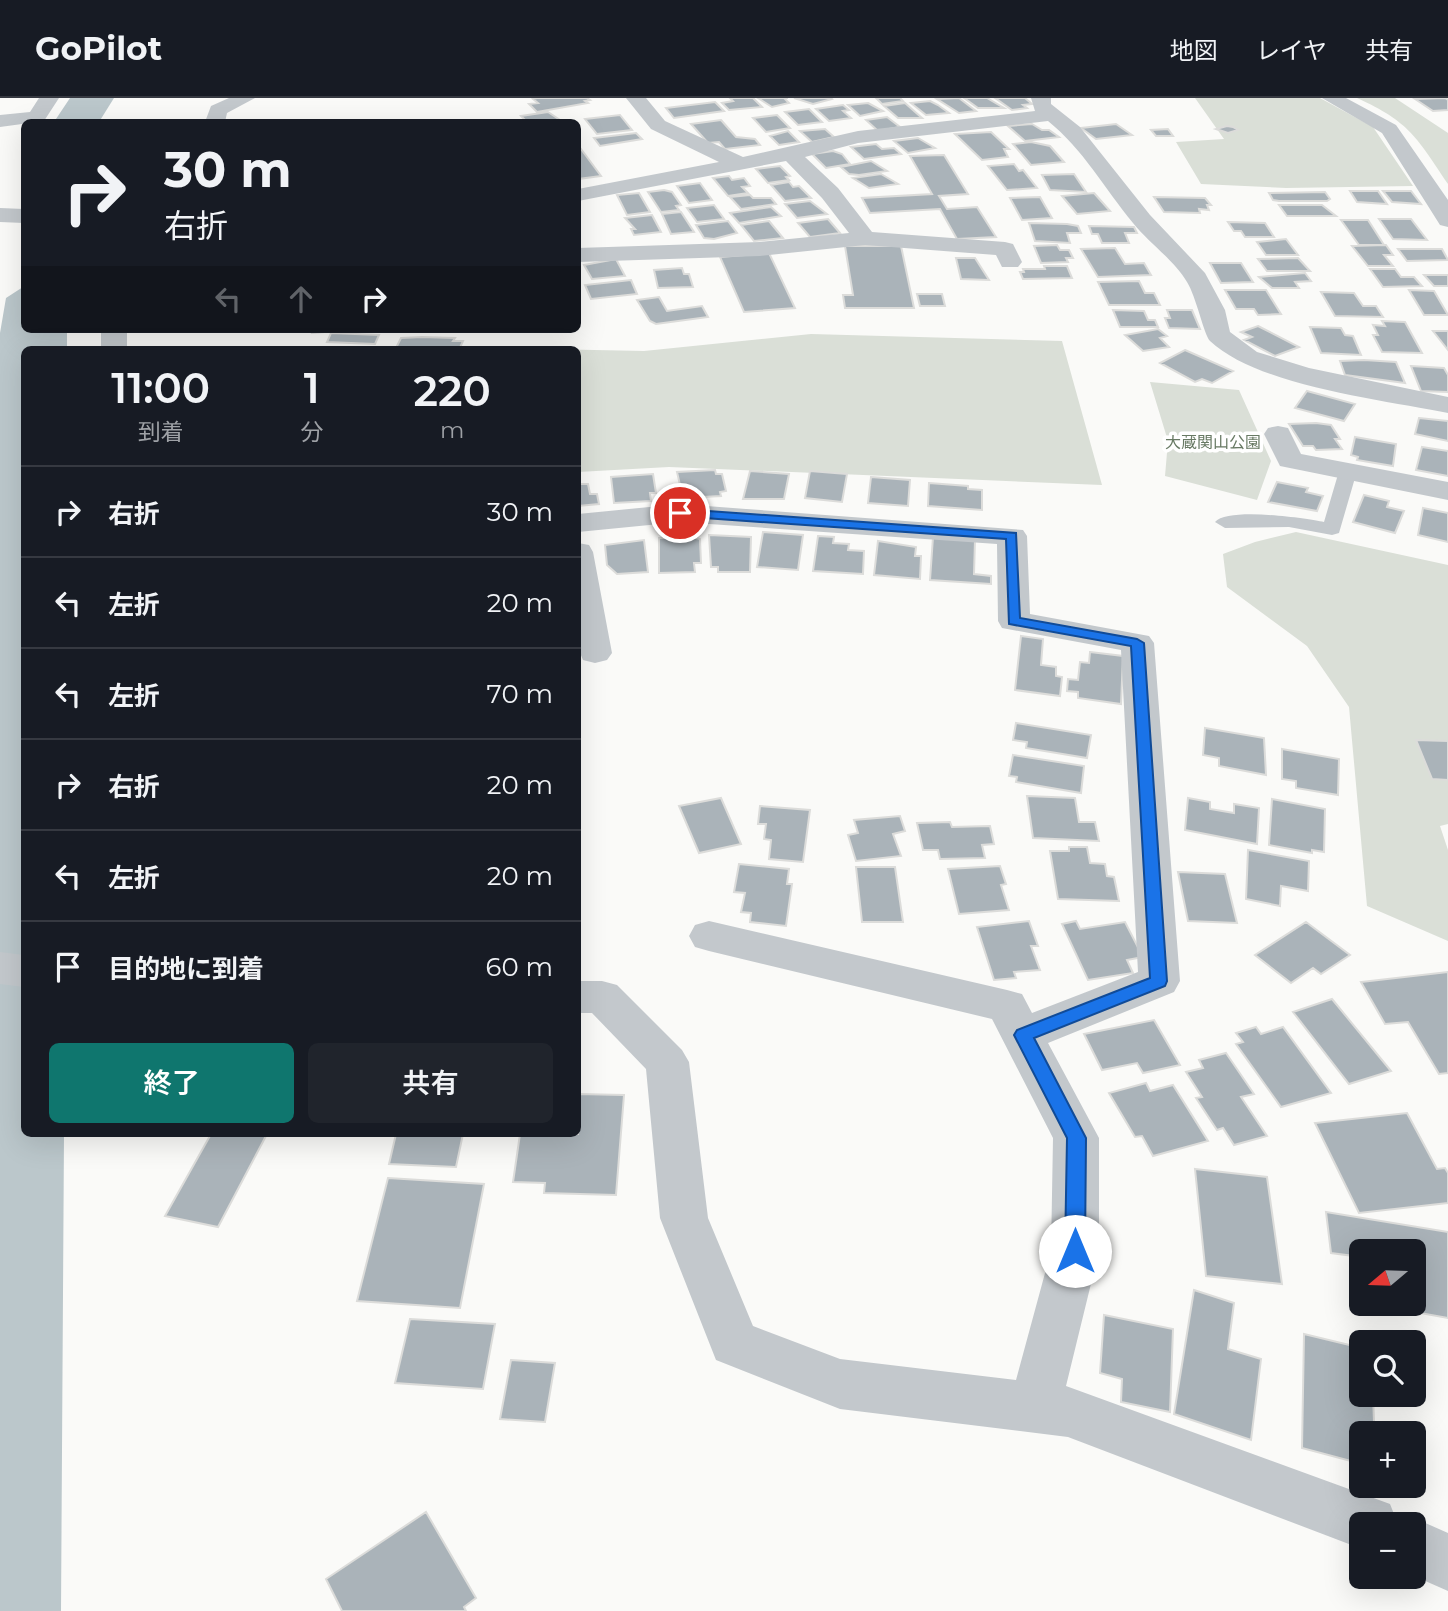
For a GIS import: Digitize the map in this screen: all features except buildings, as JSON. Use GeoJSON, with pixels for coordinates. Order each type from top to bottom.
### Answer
{"type":"FeatureCollection","features":[{"type":"Feature","properties":{"kind":"street"},"geometry":{"type":"LineString","coordinates":[[0,121],[37,117],[49,98]]}},
{"type":"Feature","properties":{"kind":"street"},"geometry":{"type":"LineString","coordinates":[[216,119],[218,110],[245,98]]}},
{"type":"Feature","properties":{"kind":"street"},"geometry":{"type":"LineString","coordinates":[[636,98],[658,125],[739,163]]}},
{"type":"Feature","properties":{"kind":"street"},"geometry":{"type":"LineString","coordinates":[[1332,98],[1389,129],[1432,191],[1448,220]]}},
{"type":"Feature","properties":{"kind":"street"},"geometry":{"type":"LineString","coordinates":[[581,194],[791,154],[858,137],[1045,106],[1073,131],[1142,220],[1197,278],[1213,310],[1218,335],[1248,357],[1303,375],[1448,405]]}},
{"type":"Feature","properties":{"kind":"street"},"geometry":{"type":"LineString","coordinates":[[791,154],[830,193],[865,238]]}},
{"type":"Feature","properties":{"kind":"street"},"geometry":{"type":"LineString","coordinates":[[581,255],[760,249],[865,238],[1005,249],[1010,262]]}},
{"type":"Feature","properties":{"kind":"street"},"geometry":{"type":"LineString","coordinates":[[1278,434],[1290,460],[1448,491]]}},
{"type":"Feature","properties":{"kind":"street"},"geometry":{"type":"LineString","coordinates":[[581,523],[680,513],[1012,536],[1014,621],[1137,643],[1158,981],[1023,1035]]}},
{"type":"Feature","properties":{"kind":"street"},"geometry":{"type":"LineString","coordinates":[[581,570],[595,653]]}},
{"type":"Feature","properties":{"kind":"street"},"geometry":{"type":"LineString","coordinates":[[709,936],[1007,1006],[1076,1138],[1075,1251],[1035,1407]]}},
{"type":"Feature","properties":{"kind":"street"},"geometry":{"type":"LineString","coordinates":[[0,968],[21,971]]}},
{"type":"Feature","properties":{"kind":"street"},"geometry":{"type":"LineString","coordinates":[[581,997],[603,997],[667,1062],[684,1218],[734,1343],[840,1384],[1068,1412],[1349,1516]]}},
{"type":"Feature","properties":{"kind":"street"},"geometry":{"type":"LineString","coordinates":[[1426,1552],[1448,1563]]}},
{"type":"Feature","properties":{"kind":"lane"},"geometry":{"type":"LineString","coordinates":[[1225,522],[1289,521],[1332,528],[1348,471]]}},
{"type":"Feature","properties":{"kind":"green space"},"geometry":{"type":"Polygon","coordinates":[[[1195,98],[1320,98],[1373,127],[1413,186],[1286,188],[1201,184],[1176,142],[1224,139],[1195,98]]]}},
{"type":"Feature","properties":{"kind":"green space"},"geometry":{"type":"Polygon","coordinates":[[[1357,98],[1395,98],[1448,133],[1448,184],[1411,133],[1389,115],[1357,98]]]}},
{"type":"Feature","properties":{"kind":"green space"},"geometry":{"type":"Polygon","coordinates":[[[811,334],[1062,341],[1102,485],[669,467],[581,472],[581,350],[644,351],[811,334]]]}},
{"type":"Feature","properties":{"kind":"green space","name":"大蔵関山公園"},"geometry":{"type":"Polygon","coordinates":[[[1150,382],[1239,390],[1271,461],[1257,500],[1165,476],[1168,441],[1150,382]]]}},
{"type":"Feature","properties":{"kind":"green space"},"geometry":{"type":"Polygon","coordinates":[[[1296,532],[1448,565],[1448,824],[1440,826],[1448,850],[1448,941],[1367,906],[1349,707],[1307,646],[1227,587],[1223,554],[1255,542],[1296,532]]]}},
{"type":"Feature","properties":{"kind":"shaded area"},"geometry":{"type":"Polygon","coordinates":[[[70,98],[114,98],[101,119],[56,119],[70,98]]]}},
{"type":"Feature","properties":{"kind":"shaded area"},"geometry":{"type":"Polygon","coordinates":[[[21,288],[21,333],[67,333],[67,346],[21,346],[21,1137],[64,1137],[61,1611],[0,1611],[0,333],[6,298],[21,288]]]}},
{"type":"Feature","properties":{"kind":"route"},"geometry":{"type":"LineString","coordinates":[[680,513],[1012,536],[1014,621],[1137,643],[1158,981],[1023,1035],[1076,1138],[1075,1251]]}}]}
